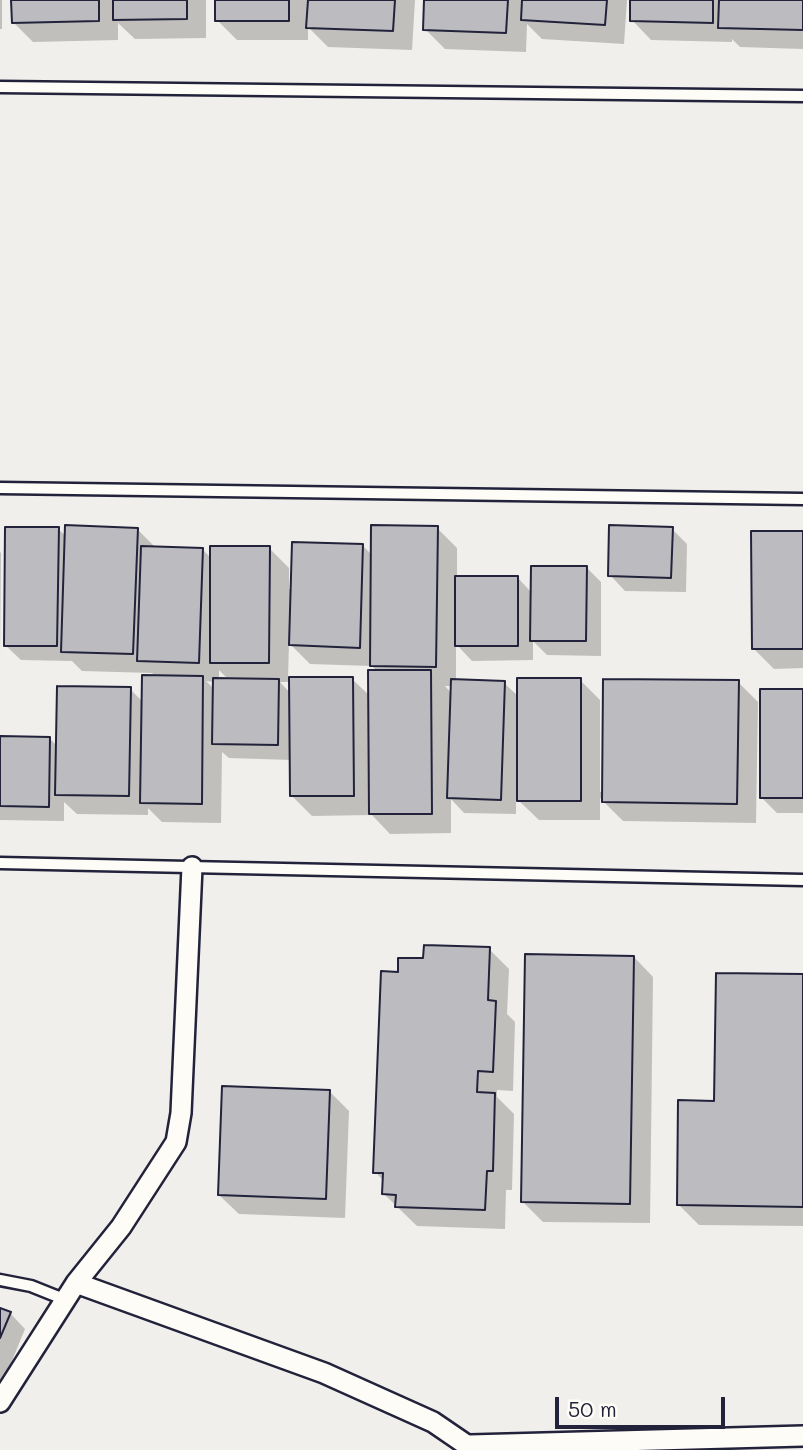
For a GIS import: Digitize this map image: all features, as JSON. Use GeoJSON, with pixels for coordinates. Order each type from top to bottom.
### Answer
{"type":"FeatureCollection","features":[{"type":"Feature","properties":{"kind":"street"},"geometry":{"type":"LineString","coordinates":[[0,1402],[71,1291],[121,1227],[176,1142],[181,1113],[192,867]]}},
{"type":"Feature","properties":{"kind":"street"},"geometry":{"type":"LineString","coordinates":[[71,1291],[324,1373],[433,1422],[472,1447],[712,1445],[803,1436]]}},
{"type":"Feature","properties":{"kind":"lane"},"geometry":{"type":"LineString","coordinates":[[0,87],[803,96]]}},
{"type":"Feature","properties":{"kind":"lane"},"geometry":{"type":"LineString","coordinates":[[0,488],[803,499]]}},
{"type":"Feature","properties":{"kind":"lane"},"geometry":{"type":"LineString","coordinates":[[0,863],[803,880]]}},
{"type":"Feature","properties":{"kind":"lane"},"geometry":{"type":"LineString","coordinates":[[0,1280],[71,1291]]}},
{"type":"Feature","properties":{"kind":"building"},"geometry":{"type":"Polygon","coordinates":[[[11,0],[99,0],[99,21],[12,23],[11,0]]]}},
{"type":"Feature","properties":{"kind":"building"},"geometry":{"type":"Polygon","coordinates":[[[113,0],[187,0],[187,19],[113,20],[113,0]]]}},
{"type":"Feature","properties":{"kind":"building"},"geometry":{"type":"Polygon","coordinates":[[[215,0],[289,0],[289,21],[215,21],[215,0]]]}},
{"type":"Feature","properties":{"kind":"building"},"geometry":{"type":"Polygon","coordinates":[[[308,0],[395,0],[393,31],[306,28],[308,0]]]}},
{"type":"Feature","properties":{"kind":"building"},"geometry":{"type":"Polygon","coordinates":[[[424,0],[508,0],[506,33],[423,30],[424,0]]]}},
{"type":"Feature","properties":{"kind":"building"},"geometry":{"type":"Polygon","coordinates":[[[522,0],[607,0],[605,25],[521,20],[522,0]]]}},
{"type":"Feature","properties":{"kind":"building"},"geometry":{"type":"Polygon","coordinates":[[[630,0],[713,0],[713,23],[630,21],[630,0]]]}},
{"type":"Feature","properties":{"kind":"building"},"geometry":{"type":"Polygon","coordinates":[[[719,0],[803,0],[803,30],[718,28],[719,0]]]}},
{"type":"Feature","properties":{"kind":"building"},"geometry":{"type":"Polygon","coordinates":[[[65,525],[138,528],[133,654],[61,652],[65,525]]]}},
{"type":"Feature","properties":{"kind":"building"},"geometry":{"type":"Polygon","coordinates":[[[371,525],[438,526],[436,667],[370,666],[371,525]]]}},
{"type":"Feature","properties":{"kind":"building"},"geometry":{"type":"Polygon","coordinates":[[[609,525],[673,527],[671,578],[608,576],[609,525]]]}},
{"type":"Feature","properties":{"kind":"building"},"geometry":{"type":"Polygon","coordinates":[[[5,527],[59,527],[57,646],[4,646],[5,527]]]}},
{"type":"Feature","properties":{"kind":"building"},"geometry":{"type":"Polygon","coordinates":[[[751,531],[803,531],[803,649],[752,649],[751,531]]]}},
{"type":"Feature","properties":{"kind":"building"},"geometry":{"type":"Polygon","coordinates":[[[292,542],[363,544],[360,648],[289,645],[292,542]]]}},
{"type":"Feature","properties":{"kind":"building"},"geometry":{"type":"Polygon","coordinates":[[[141,546],[203,548],[199,663],[137,661],[141,546]]]}},
{"type":"Feature","properties":{"kind":"building"},"geometry":{"type":"Polygon","coordinates":[[[210,546],[270,546],[269,663],[210,663],[210,546]]]}},
{"type":"Feature","properties":{"kind":"building"},"geometry":{"type":"Polygon","coordinates":[[[531,566],[587,566],[586,641],[530,641],[531,566]]]}},
{"type":"Feature","properties":{"kind":"building"},"geometry":{"type":"Polygon","coordinates":[[[455,576],[518,576],[518,646],[455,646],[455,576]]]}},
{"type":"Feature","properties":{"kind":"building"},"geometry":{"type":"Polygon","coordinates":[[[368,670],[431,670],[432,814],[369,814],[368,670]]]}},
{"type":"Feature","properties":{"kind":"building"},"geometry":{"type":"Polygon","coordinates":[[[142,675],[203,676],[202,804],[140,803],[142,675]]]}},
{"type":"Feature","properties":{"kind":"building"},"geometry":{"type":"Polygon","coordinates":[[[289,677],[353,677],[354,796],[290,796],[289,677]]]}},
{"type":"Feature","properties":{"kind":"building"},"geometry":{"type":"Polygon","coordinates":[[[213,678],[279,679],[278,745],[212,744],[213,678]]]}},
{"type":"Feature","properties":{"kind":"building"},"geometry":{"type":"Polygon","coordinates":[[[517,678],[581,678],[581,801],[517,801],[517,678]]]}},
{"type":"Feature","properties":{"kind":"building"},"geometry":{"type":"Polygon","coordinates":[[[451,679],[505,681],[501,800],[447,798],[451,679]]]}},
{"type":"Feature","properties":{"kind":"building"},"geometry":{"type":"Polygon","coordinates":[[[603,679],[739,680],[737,804],[602,802],[603,679]]]}},
{"type":"Feature","properties":{"kind":"building"},"geometry":{"type":"Polygon","coordinates":[[[57,686],[131,687],[129,796],[55,795],[57,686]]]}},
{"type":"Feature","properties":{"kind":"building"},"geometry":{"type":"Polygon","coordinates":[[[760,689],[803,689],[803,798],[760,798],[760,689]]]}},
{"type":"Feature","properties":{"kind":"building"},"geometry":{"type":"Polygon","coordinates":[[[0,736],[50,737],[49,807],[0,806],[0,736]]]}},
{"type":"Feature","properties":{"kind":"building"},"geometry":{"type":"Polygon","coordinates":[[[424,945],[490,947],[488,1000],[496,1001],[493,1072],[478,1071],[477,1092],[495,1093],[493,1171],[487,1171],[485,1210],[395,1207],[396,1195],[382,1194],[383,1173],[373,1173],[381,971],[398,972],[398,958],[423,958],[424,945]]]}},
{"type":"Feature","properties":{"kind":"building"},"geometry":{"type":"Polygon","coordinates":[[[525,954],[634,956],[630,1204],[521,1202],[525,954]]]}},
{"type":"Feature","properties":{"kind":"building"},"geometry":{"type":"Polygon","coordinates":[[[716,973],[803,974],[803,1207],[677,1205],[678,1100],[714,1101],[716,973]]]}},
{"type":"Feature","properties":{"kind":"building"},"geometry":{"type":"Polygon","coordinates":[[[222,1086],[330,1090],[326,1199],[218,1195],[222,1086]]]}},
{"type":"Feature","properties":{"kind":"building"},"geometry":{"type":"Polygon","coordinates":[[[0,1308],[11,1312],[0,1338],[0,1308]]]}}]}
